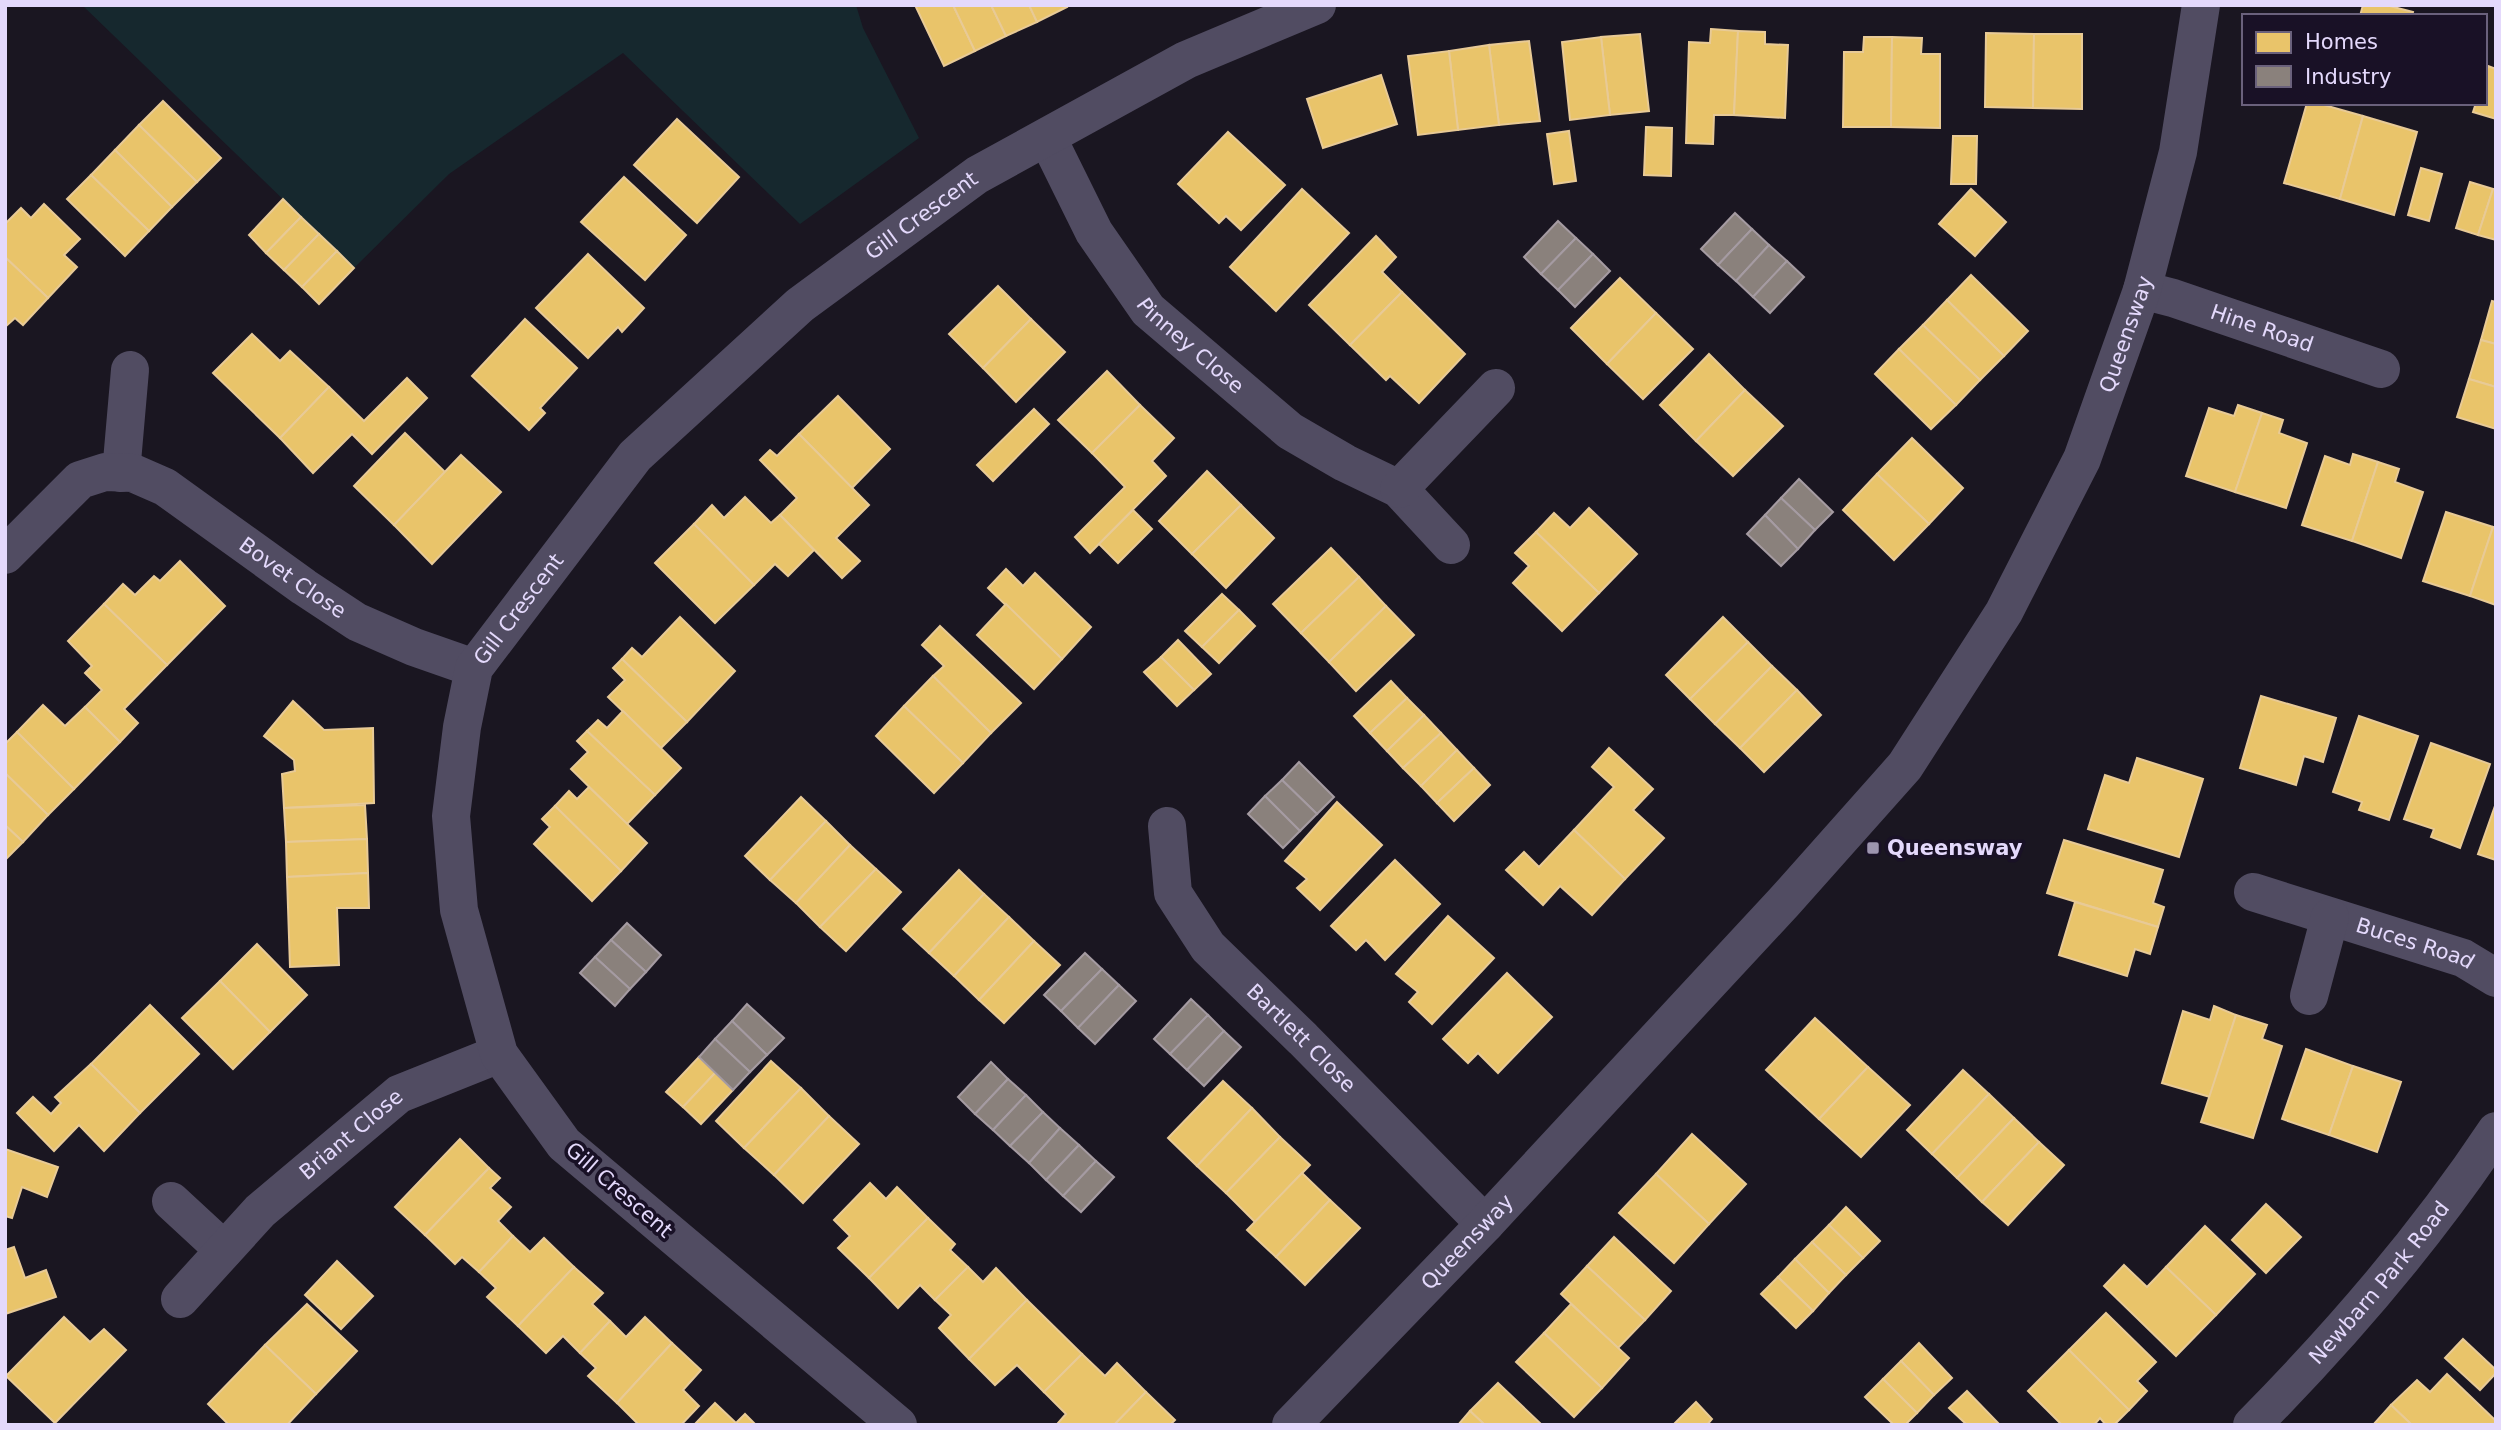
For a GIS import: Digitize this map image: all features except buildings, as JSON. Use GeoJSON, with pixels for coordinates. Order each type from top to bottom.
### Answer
{"type":"FeatureCollection","features":[{"type":"Feature","properties":{"kind":"street","name":"Gill Crescent"},"geometry":{"type":"LineString","coordinates":[[898,1425],[564,1144],[499,1054],[459,910],[451,816],[462,727],[474,668],[635,456],[800,305],[977,175],[1186,60],[1317,5]]}},
{"type":"Feature","properties":{"kind":"street","name":"Queensway"},"geometry":{"type":"LineString","coordinates":[[1291,1425],[1485,1224],[1784,902],[1905,766],[2004,612],[2082,459],[2142,290],[2178,152],[2202,5]]}},
{"type":"Feature","properties":{"kind":"street","name":"Pinney Close"},"geometry":{"type":"LineString","coordinates":[[1047,137],[1094,232],[1148,310],[1290,431],[1345,463],[1399,489],[1451,545]]}},
{"type":"Feature","properties":{"kind":"street","name":"Hine Road"},"geometry":{"type":"LineString","coordinates":[[2142,290],[2173,298],[2381,369]]}},
{"type":"Feature","properties":{"kind":"street"},"geometry":{"type":"LineString","coordinates":[[121,473],[130,370]]}},
{"type":"Feature","properties":{"kind":"street"},"geometry":{"type":"LineString","coordinates":[[1399,489],[1496,388]]}},
{"type":"Feature","properties":{"kind":"street","name":"Bovet Close"},"geometry":{"type":"LineString","coordinates":[[5,555],[80,480],[105,472],[133,473],[165,487],[357,622],[414,647],[474,668]]}},
{"type":"Feature","properties":{"kind":"street","name":"Bartlett Close"},"geometry":{"type":"LineString","coordinates":[[1167,826],[1173,892],[1208,947],[1303,1039],[1485,1224]]}},
{"type":"Feature","properties":{"kind":"street","name":"Buces Road"},"geometry":{"type":"LineString","coordinates":[[2252,892],[2463,958],[2496,978]]}},
{"type":"Feature","properties":{"kind":"street","name":"Buces Road"},"geometry":{"type":"LineString","coordinates":[[2309,996],[2330,916]]}},
{"type":"Feature","properties":{"kind":"street","name":"Briant Close"},"geometry":{"type":"LineString","coordinates":[[180,1299],[260,1211],[399,1094],[499,1054]]}},
{"type":"Feature","properties":{"kind":"street","name":"Newbarn Park Road"},"geometry":{"type":"LineString","coordinates":[[2252,1425],[2393,1271],[2460,1185],[2496,1131]]}},
{"type":"Feature","properties":{"kind":"street"},"geometry":{"type":"LineString","coordinates":[[171,1202],[224,1250]]}},
{"type":"Feature","properties":{"kind":"shaded area"},"geometry":{"type":"Polygon","coordinates":[[[82,5],[856,5],[863,28],[919,138],[800,224],[623,53],[449,174],[354,268],[82,5]]]}},
{"type":"Feature","properties":{"kind":"place","name":"Queensway"},"geometry":{"type":"Point","coordinates":[1873,848]}}]}
